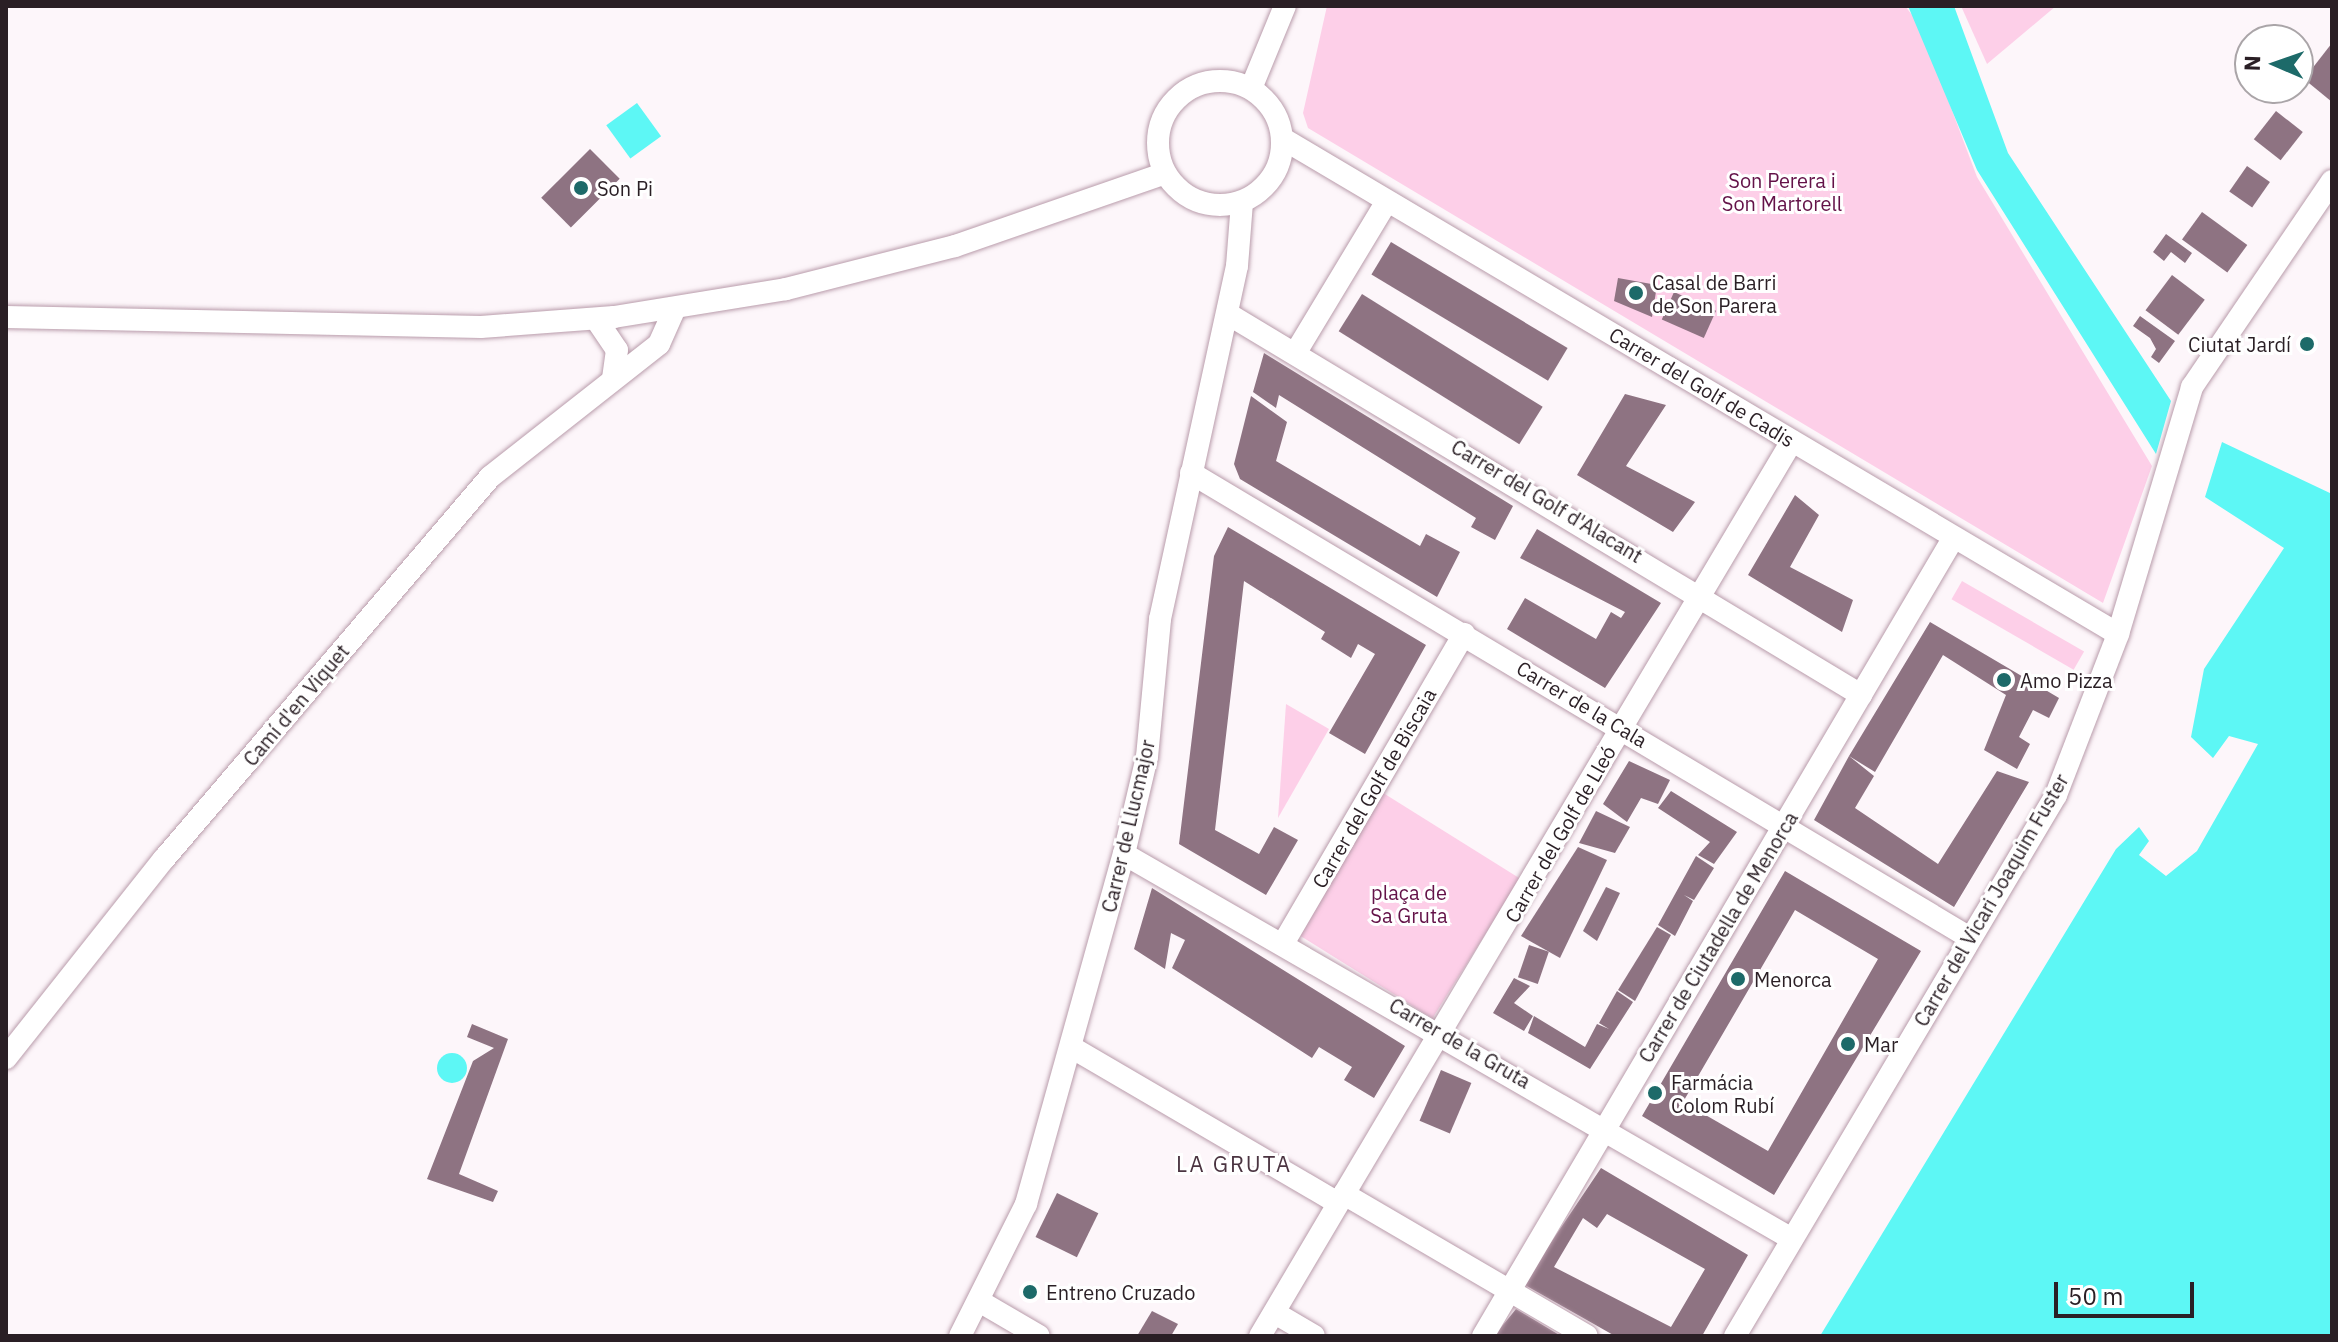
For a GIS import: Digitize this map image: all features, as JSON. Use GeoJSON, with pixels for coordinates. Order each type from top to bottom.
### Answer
{"type":"FeatureCollection","features":[{"type":"Feature","properties":{"kind":"street"},"geometry":{"type":"LineString","coordinates":[[1252,86],[1285,6]]}},
{"type":"Feature","properties":{"kind":"street"},"geometry":{"type":"LineString","coordinates":[[1202,82],[1252,86],[1271,106],[1285,140],[1270,176],[1242,202],[1204,204],[1163,174],[1160,131],[1176,101],[1202,82]]}},
{"type":"Feature","properties":{"kind":"street","name":"Carrer del Golf de Cadis"},"geometry":{"type":"LineString","coordinates":[[1285,140],[2118,634]]}},
{"type":"Feature","properties":{"kind":"street"},"geometry":{"type":"LineString","coordinates":[[6,317],[481,327],[596,319],[675,308],[955,246],[1163,174]]}},
{"type":"Feature","properties":{"kind":"street","name":"Carrer del Vicari Joaquim Fuster"},"geometry":{"type":"LineString","coordinates":[[1735,1336],[2056,795],[2118,634],[2192,387],[2332,181]]}},
{"type":"Feature","properties":{"kind":"street"},"geometry":{"type":"LineString","coordinates":[[1296,352],[1387,201]]}},
{"type":"Feature","properties":{"kind":"street","name":"Carrer de Llucmajor"},"geometry":{"type":"LineString","coordinates":[[960,1336],[1026,1204],[1124,854],[1147,757],[1160,619],[1228,314],[1242,202]]}},
{"type":"Feature","properties":{"kind":"street","name":"Camí d'en Viquet"},"geometry":{"type":"LineString","coordinates":[[6,1058],[164,859],[490,477],[659,344],[675,308]]}},
{"type":"Feature","properties":{"kind":"street","name":"Carrer del Golf d'Alacant"},"geometry":{"type":"LineString","coordinates":[[1228,314],[1700,592],[1861,695]]}},
{"type":"Feature","properties":{"kind":"street"},"geometry":{"type":"LineString","coordinates":[[596,319],[617,350],[613,379]]}},
{"type":"Feature","properties":{"kind":"street","name":"Carrer del Golf de Lleó"},"geometry":{"type":"LineString","coordinates":[[1260,1336],[1347,1200],[1700,592],[1792,441]]}},
{"type":"Feature","properties":{"kind":"street","name":"Carrer de la Cala"},"geometry":{"type":"LineString","coordinates":[[1191,473],[1785,823],[1970,938]]}},
{"type":"Feature","properties":{"kind":"street","name":"Carrer de Ciutadella de Menorca"},"geometry":{"type":"LineString","coordinates":[[1483,1336],[1954,537]]}},
{"type":"Feature","properties":{"kind":"street","name":"Carrer del Golf de Biscaia"},"geometry":{"type":"LineString","coordinates":[[1284,942],[1464,634]]}},
{"type":"Feature","properties":{"kind":"street","name":"Carrer de la Gruta"},"geometry":{"type":"LineString","coordinates":[[1124,854],[1443,1033],[1792,1239]]}},
{"type":"Feature","properties":{"kind":"street"},"geometry":{"type":"LineString","coordinates":[[1071,1047],[1587,1336]]}},
{"type":"Feature","properties":{"kind":"street"},"geometry":{"type":"LineString","coordinates":[[979,1301],[1039,1336]]}},
{"type":"Feature","properties":{"kind":"street"},"geometry":{"type":"LineString","coordinates":[[1275,1313],[1314,1336]]}},
{"type":"Feature","properties":{"kind":"green space","name":"Son Perera i Son Martorell"},"geometry":{"type":"Polygon","coordinates":[[[1327,6],[1905,6],[1920,25],[1977,177],[2152,466],[2103,603],[1308,128],[1303,113],[1327,6]]]}},
{"type":"Feature","properties":{"kind":"green space"},"geometry":{"type":"Polygon","coordinates":[[[1961,6],[2056,6],[1987,64],[1961,6]]]}},
{"type":"Feature","properties":{"kind":"green space"},"geometry":{"type":"Polygon","coordinates":[[[1962,581],[2084,651],[2074,670],[1952,599],[1962,581]]]}},
{"type":"Feature","properties":{"kind":"green space"},"geometry":{"type":"Polygon","coordinates":[[[1286,704],[1329,729],[1278,818],[1286,704]]]}},
{"type":"Feature","properties":{"kind":"green space","name":"plaça de Sa Gruta"},"geometry":{"type":"Polygon","coordinates":[[[1380,791],[1520,878],[1432,1018],[1293,931],[1380,791]]]}},
{"type":"Feature","properties":{"kind":"water"},"geometry":{"type":"Polygon","coordinates":[[[1908,6],[1954,6],[2008,153],[2171,401],[2156,454],[1977,170],[1908,6]]]}},
{"type":"Feature","properties":{"kind":"water"},"geometry":{"type":"Polygon","coordinates":[[[637,103],[661,136],[630,159],[606,125],[637,103]]]}},
{"type":"Feature","properties":{"kind":"water"},"geometry":{"type":"Polygon","coordinates":[[[2222,442],[2332,494],[2332,1336],[1820,1336],[2116,849],[2139,827],[2149,841],[2139,855],[2166,876],[2197,851],[2258,744],[2229,736],[2213,758],[2191,737],[2204,669],[2284,548],[2205,497],[2222,442]]]}},
{"type":"Feature","properties":{"kind":"water"},"geometry":{"type":"Polygon","coordinates":[[[452,1053],[463,1057],[467,1068],[463,1079],[452,1083],[441,1079],[437,1068],[441,1057],[452,1053]]]}},
{"type":"Feature","properties":{"kind":"building"},"geometry":{"type":"Polygon","coordinates":[[[2332,43],[2332,102],[2314,87],[2314,66],[2332,43]]]}},
{"type":"Feature","properties":{"kind":"building"},"geometry":{"type":"Polygon","coordinates":[[[2276,111],[2303,132],[2281,160],[2254,139],[2276,111]]]}},
{"type":"Feature","properties":{"kind":"building","name":"Son Pi"},"geometry":{"type":"Polygon","coordinates":[[[590,149],[620,179],[571,227],[541,198],[590,149]]]}},
{"type":"Feature","properties":{"kind":"building"},"geometry":{"type":"Polygon","coordinates":[[[2247,166],[2270,182],[2252,207],[2229,191],[2247,166]]]}},
{"type":"Feature","properties":{"kind":"building"},"geometry":{"type":"Polygon","coordinates":[[[2202,212],[2247,245],[2227,272],[2182,240],[2202,212]]]}},
{"type":"Feature","properties":{"kind":"building"},"geometry":{"type":"Polygon","coordinates":[[[2166,234],[2192,253],[2185,263],[2171,252],[2164,261],[2153,252],[2166,234]]]}},
{"type":"Feature","properties":{"kind":"building"},"geometry":{"type":"Polygon","coordinates":[[[1391,242],[1568,348],[1548,381],[1371,275],[1391,242]]]}},
{"type":"Feature","properties":{"kind":"building"},"geometry":{"type":"Polygon","coordinates":[[[2172,275],[2205,300],[2178,335],[2146,310],[2172,275]]]}},
{"type":"Feature","properties":{"kind":"building","name":"Casal de Barri de Son Parera"},"geometry":{"type":"Polygon","coordinates":[[[1618,278],[1657,285],[1652,317],[1614,301],[1618,278]]]}},
{"type":"Feature","properties":{"kind":"building"},"geometry":{"type":"Polygon","coordinates":[[[1674,292],[1716,311],[1704,338],[1662,319],[1674,292]]]}},
{"type":"Feature","properties":{"kind":"building"},"geometry":{"type":"Polygon","coordinates":[[[1362,294],[1543,407],[1519,444],[1339,331],[1362,294]]]}},
{"type":"Feature","properties":{"kind":"building"},"geometry":{"type":"Polygon","coordinates":[[[2140,316],[2175,341],[2159,363],[2151,357],[2156,349],[2150,338],[2133,326],[2140,316]]]}},
{"type":"Feature","properties":{"kind":"building"},"geometry":{"type":"Polygon","coordinates":[[[1264,353],[1513,506],[1495,540],[1471,527],[1476,518],[1279,395],[1276,408],[1253,392],[1264,353]]]}},
{"type":"Feature","properties":{"kind":"building"},"geometry":{"type":"Polygon","coordinates":[[[1625,394],[1666,405],[1626,466],[1695,502],[1673,532],[1577,475],[1625,394]]]}},
{"type":"Feature","properties":{"kind":"building"},"geometry":{"type":"Polygon","coordinates":[[[1251,396],[1287,422],[1276,461],[1420,546],[1426,534],[1460,552],[1437,597],[1240,479],[1234,464],[1251,396]]]}},
{"type":"Feature","properties":{"kind":"building"},"geometry":{"type":"Polygon","coordinates":[[[1795,495],[1819,515],[1790,567],[1853,600],[1842,632],[1748,575],[1795,495]]]}},
{"type":"Feature","properties":{"kind":"building"},"geometry":{"type":"Polygon","coordinates":[[[1228,527],[1426,645],[1365,754],[1329,733],[1375,654],[1358,644],[1351,658],[1321,639],[1325,632],[1244,581],[1215,830],[1259,854],[1274,827],[1298,840],[1266,895],[1179,844],[1214,556],[1228,527]]]}},
{"type":"Feature","properties":{"kind":"building"},"geometry":{"type":"Polygon","coordinates":[[[1537,529],[1661,603],[1605,688],[1507,629],[1525,598],[1596,639],[1611,612],[1621,618],[1625,612],[1520,558],[1537,529]]]}},
{"type":"Feature","properties":{"kind":"building"},"geometry":{"type":"Polygon","coordinates":[[[1930,622],[2059,698],[2049,718],[2033,710],[2019,737],[2030,744],[2017,769],[1984,750],[2006,695],[1943,655],[1875,772],[1849,756],[1930,622]]]}},
{"type":"Feature","properties":{"kind":"building"},"geometry":{"type":"Polygon","coordinates":[[[1849,756],[1874,776],[1855,808],[1938,864],[1997,771],[2029,782],[1954,907],[1814,820],[1849,756]]]}},
{"type":"Feature","properties":{"kind":"building"},"geometry":{"type":"Polygon","coordinates":[[[1629,761],[1670,780],[1658,804],[1641,798],[1627,822],[1603,804],[1629,761]]]}},
{"type":"Feature","properties":{"kind":"building"},"geometry":{"type":"Polygon","coordinates":[[[1671,791],[1737,832],[1714,864],[1698,855],[1710,842],[1658,808],[1671,791]]]}},
{"type":"Feature","properties":{"kind":"building"},"geometry":{"type":"Polygon","coordinates":[[[1596,811],[1630,827],[1615,853],[1579,843],[1596,811]]]}},
{"type":"Feature","properties":{"kind":"building"},"geometry":{"type":"Polygon","coordinates":[[[1578,847],[1607,860],[1560,958],[1521,936],[1578,847]]]}},
{"type":"Feature","properties":{"kind":"building"},"geometry":{"type":"Polygon","coordinates":[[[1696,856],[1714,868],[1694,900],[1684,895],[1693,901],[1675,936],[1658,925],[1696,856]]]}},
{"type":"Feature","properties":{"kind":"building"},"geometry":{"type":"Polygon","coordinates":[[[1785,871],[1921,951],[1774,1195],[1642,1116],[1785,871]],[[1795,910],[1683,1102],[1768,1151],[1878,959],[1795,910]]]}},
{"type":"Feature","properties":{"kind":"building"},"geometry":{"type":"Polygon","coordinates":[[[1606,887],[1620,893],[1597,941],[1583,931],[1606,887]]]}},
{"type":"Feature","properties":{"kind":"building"},"geometry":{"type":"Polygon","coordinates":[[[1152,888],[1405,1046],[1374,1098],[1344,1080],[1352,1067],[1319,1047],[1312,1058],[1172,968],[1185,940],[1171,933],[1165,969],[1134,949],[1152,888]]]}},
{"type":"Feature","properties":{"kind":"building"},"geometry":{"type":"Polygon","coordinates":[[[1657,927],[1671,935],[1635,1001],[1618,990],[1657,927]]]}},
{"type":"Feature","properties":{"kind":"building"},"geometry":{"type":"Polygon","coordinates":[[[1529,945],[1549,952],[1538,984],[1518,977],[1529,945]]]}},
{"type":"Feature","properties":{"kind":"building"},"geometry":{"type":"Polygon","coordinates":[[[1514,978],[1530,986],[1514,1003],[1533,1016],[1524,1031],[1493,1013],[1514,978]]]}},
{"type":"Feature","properties":{"kind":"building"},"geometry":{"type":"Polygon","coordinates":[[[1617,991],[1633,1002],[1590,1069],[1528,1033],[1534,1016],[1585,1047],[1597,1024],[1609,1029],[1599,1023],[1617,991]]]}},
{"type":"Feature","properties":{"kind":"building"},"geometry":{"type":"Polygon","coordinates":[[[472,1024],[508,1039],[459,1174],[498,1191],[493,1202],[427,1179],[473,1061],[494,1048],[467,1037],[472,1024]]]}},
{"type":"Feature","properties":{"kind":"building"},"geometry":{"type":"Polygon","coordinates":[[[1441,1070],[1471,1083],[1450,1134],[1420,1121],[1441,1070]]]}},
{"type":"Feature","properties":{"kind":"building"},"geometry":{"type":"Polygon","coordinates":[[[1601,1168],[1748,1255],[1702,1336],[1615,1336],[1523,1284],[1601,1168]],[[1607,1214],[1597,1228],[1583,1218],[1554,1267],[1671,1327],[1705,1269],[1607,1214]]]}},
{"type":"Feature","properties":{"kind":"building"},"geometry":{"type":"Polygon","coordinates":[[[1057,1193],[1098,1213],[1077,1257],[1036,1237],[1057,1193]]]}},
{"type":"Feature","properties":{"kind":"building"},"geometry":{"type":"Polygon","coordinates":[[[1516,1309],[1561,1336],[1494,1336],[1516,1309]]]}},
{"type":"Feature","properties":{"kind":"building"},"geometry":{"type":"Polygon","coordinates":[[[1152,1311],[1178,1324],[1171,1336],[1137,1336],[1152,1311]]]}},
{"type":"Feature","properties":{"kind":"place","name":"Son Pi"},"geometry":{"type":"Point","coordinates":[581,188]}},
{"type":"Feature","properties":{"kind":"place","name":"Casal de Barri de Son Parera"},"geometry":{"type":"Point","coordinates":[1636,293]}},
{"type":"Feature","properties":{"kind":"place","name":"Ciutat Jardí"},"geometry":{"type":"Point","coordinates":[2307,344]}},
{"type":"Feature","properties":{"kind":"place","name":"Amo Pizza"},"geometry":{"type":"Point","coordinates":[2004,680]}},
{"type":"Feature","properties":{"kind":"place","name":"Menorca"},"geometry":{"type":"Point","coordinates":[1738,979]}},
{"type":"Feature","properties":{"kind":"place","name":"Mar"},"geometry":{"type":"Point","coordinates":[1848,1044]}},
{"type":"Feature","properties":{"kind":"place","name":"Farmácia Colom Rubí"},"geometry":{"type":"Point","coordinates":[1655,1093]}},
{"type":"Feature","properties":{"kind":"place","name":"Entreno Cruzado"},"geometry":{"type":"Point","coordinates":[1030,1292]}},
{"type":"Feature","properties":{"kind":"district","name":"LA GRUTA"},"geometry":{"type":"Point","coordinates":[1234,1164]}}]}
